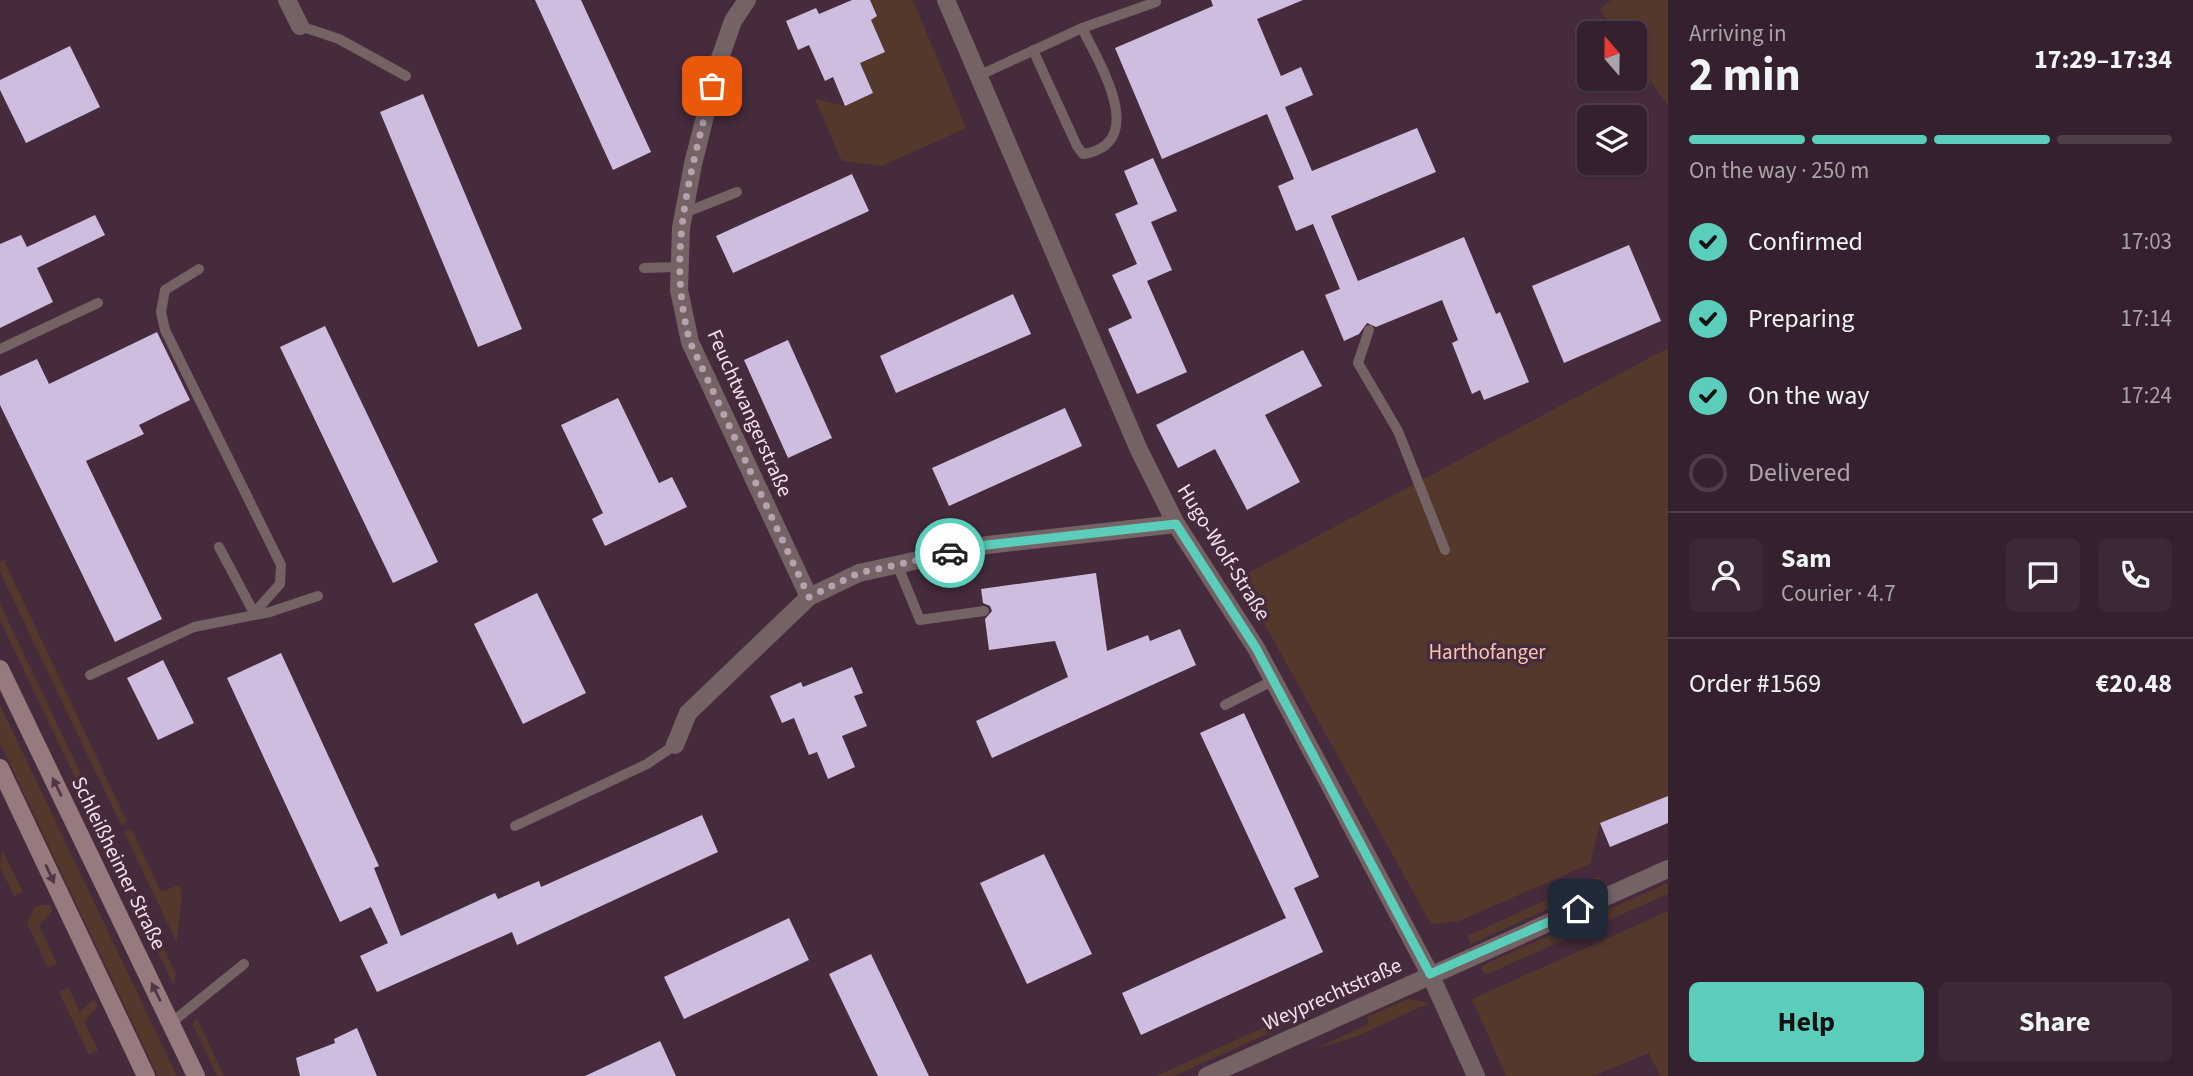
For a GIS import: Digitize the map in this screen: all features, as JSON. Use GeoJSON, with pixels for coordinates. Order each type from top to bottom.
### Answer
{"type":"FeatureCollection","features":[{"type":"Feature","properties":{"kind":"main road","name":"Schleißheimer Straße"},"geometry":{"type":"LineString","coordinates":[[0,669],[196,1076]]}},
{"type":"Feature","properties":{"kind":"main road"},"geometry":{"type":"LineString","coordinates":[[0,768],[146,1076]]}},
{"type":"Feature","properties":{"kind":"street"},"geometry":{"type":"LineString","coordinates":[[287,0],[300,26]]}},
{"type":"Feature","properties":{"kind":"street","name":"Feuchtwangerstraße"},"geometry":{"type":"LineString","coordinates":[[747,0],[733,21],[719,61],[684,213],[678,267],[682,311],[690,342],[809,597]]}},
{"type":"Feature","properties":{"kind":"street","name":"Hugo-Wolf-Straße"},"geometry":{"type":"LineString","coordinates":[[946,0],[1104,374],[1176,524],[1222,592],[1273,680],[1430,974],[1476,1076]]}},
{"type":"Feature","properties":{"kind":"street"},"geometry":{"type":"LineString","coordinates":[[675,745],[688,713],[809,597],[859,573],[987,545],[1176,524]]}},
{"type":"Feature","properties":{"kind":"street","name":"Weyprechtstraße"},"geometry":{"type":"LineString","coordinates":[[1207,1076],[1668,869]]}},
{"type":"Feature","properties":{"kind":"lane"},"geometry":{"type":"LineString","coordinates":[[978,76],[1082,28],[1156,2]]}},
{"type":"Feature","properties":{"kind":"lane"},"geometry":{"type":"LineString","coordinates":[[300,26],[340,39],[406,76]]}},
{"type":"Feature","properties":{"kind":"lane"},"geometry":{"type":"LineString","coordinates":[[1033,50],[1077,146],[1083,154],[1097,152],[1109,143],[1117,118],[1113,92],[1082,28]]}},
{"type":"Feature","properties":{"kind":"lane"},"geometry":{"type":"LineString","coordinates":[[684,213],[737,192]]}},
{"type":"Feature","properties":{"kind":"lane"},"geometry":{"type":"LineString","coordinates":[[644,268],[678,267]]}},
{"type":"Feature","properties":{"kind":"lane"},"geometry":{"type":"LineString","coordinates":[[199,270],[165,290],[161,313],[165,330],[281,565],[280,584],[254,613]]}},
{"type":"Feature","properties":{"kind":"lane"},"geometry":{"type":"LineString","coordinates":[[0,349],[97,303]]}},
{"type":"Feature","properties":{"kind":"lane"},"geometry":{"type":"LineString","coordinates":[[1369,330],[1358,363],[1398,431],[1445,550]]}},
{"type":"Feature","properties":{"kind":"lane"},"geometry":{"type":"LineString","coordinates":[[219,547],[254,613]]}},
{"type":"Feature","properties":{"kind":"lane"},"geometry":{"type":"LineString","coordinates":[[897,564],[920,620],[984,611]]}},
{"type":"Feature","properties":{"kind":"lane"},"geometry":{"type":"LineString","coordinates":[[90,675],[194,627],[254,613],[270,612],[318,596]]}},
{"type":"Feature","properties":{"kind":"lane"},"geometry":{"type":"LineString","coordinates":[[1225,705],[1273,680]]}},
{"type":"Feature","properties":{"kind":"lane"},"geometry":{"type":"LineString","coordinates":[[515,826],[647,764],[675,745]]}},
{"type":"Feature","properties":{"kind":"lane"},"geometry":{"type":"LineString","coordinates":[[171,1023],[244,964]]}},
{"type":"Feature","properties":{"kind":"green space"},"geometry":{"type":"Polygon","coordinates":[[[870,0],[913,0],[966,128],[882,166],[842,161],[815,99],[845,106],[873,94],[860,63],[885,52],[871,20],[877,16],[870,0]]]}},
{"type":"Feature","properties":{"kind":"green space"},"geometry":{"type":"Polygon","coordinates":[[[1611,0],[1668,0],[1668,106],[1647,76],[1647,21],[1608,21],[1600,10],[1611,0]]]}},
{"type":"Feature","properties":{"kind":"green space","name":"Harthofanger"},"geometry":{"type":"Polygon","coordinates":[[[1668,348],[1668,796],[1600,823],[1590,864],[1459,921],[1431,924],[1239,578],[1668,348]]]}},
{"type":"Feature","properties":{"kind":"green space"},"geometry":{"type":"Polygon","coordinates":[[[4,560],[127,822],[121,825],[0,572],[0,562],[4,560]]]}},
{"type":"Feature","properties":{"kind":"green space"},"geometry":{"type":"Polygon","coordinates":[[[0,604],[176,974],[174,986],[0,620],[0,604]]]}},
{"type":"Feature","properties":{"kind":"green space"},"geometry":{"type":"Polygon","coordinates":[[[0,705],[177,1076],[158,1076],[0,743],[0,705]]]}},
{"type":"Feature","properties":{"kind":"green space"},"geometry":{"type":"Polygon","coordinates":[[[131,828],[161,892],[179,885],[182,893],[177,943],[124,832],[131,828]]]}},
{"type":"Feature","properties":{"kind":"green space"},"geometry":{"type":"Polygon","coordinates":[[[2,850],[23,892],[14,896],[0,867],[2,850]]]}},
{"type":"Feature","properties":{"kind":"green space"},"geometry":{"type":"Polygon","coordinates":[[[1599,876],[1603,884],[1471,944],[1467,936],[1599,876]]]}},
{"type":"Feature","properties":{"kind":"green space"},"geometry":{"type":"Polygon","coordinates":[[[1668,883],[1668,894],[1485,975],[1481,966],[1668,883]]]}},
{"type":"Feature","properties":{"kind":"green space"},"geometry":{"type":"Polygon","coordinates":[[[50,905],[52,911],[39,926],[57,964],[48,968],[27,923],[34,908],[50,905]]]}},
{"type":"Feature","properties":{"kind":"green space"},"geometry":{"type":"Polygon","coordinates":[[[1668,911],[1668,1076],[1660,1076],[1649,1053],[1593,1076],[1506,1076],[1472,999],[1668,911]]]}},
{"type":"Feature","properties":{"kind":"green space"},"geometry":{"type":"Polygon","coordinates":[[[1396,968],[1382,982],[1174,1076],[1156,1076],[1396,968]]]}},
{"type":"Feature","properties":{"kind":"green space"},"geometry":{"type":"Polygon","coordinates":[[[68,987],[80,1012],[94,999],[98,1006],[84,1022],[98,1050],[89,1055],[59,992],[68,987]]]}},
{"type":"Feature","properties":{"kind":"green space"},"geometry":{"type":"Polygon","coordinates":[[[1408,999],[1429,1003],[1358,1036],[1312,1050],[1369,1024],[1367,1017],[1408,999]]]}},
{"type":"Feature","properties":{"kind":"green space"},"geometry":{"type":"Polygon","coordinates":[[[196,1016],[224,1076],[217,1076],[193,1025],[196,1016]]]}},
{"type":"Feature","properties":{"kind":"building"},"geometry":{"type":"Polygon","coordinates":[[[535,0],[581,0],[651,152],[613,170],[535,0]]]}},
{"type":"Feature","properties":{"kind":"building"},"geometry":{"type":"Polygon","coordinates":[[[852,0],[870,0],[877,16],[871,20],[885,52],[860,63],[873,93],[845,106],[833,77],[825,81],[809,45],[798,50],[786,21],[816,8],[819,14],[852,0]]]}},
{"type":"Feature","properties":{"kind":"building"},"geometry":{"type":"Polygon","coordinates":[[[1211,0],[1303,0],[1257,19],[1281,76],[1301,67],[1313,95],[1285,107],[1312,171],[1417,128],[1436,172],[1331,216],[1358,281],[1464,237],[1496,314],[1500,312],[1529,382],[1484,400],[1480,390],[1472,394],[1452,343],[1458,340],[1442,300],[1376,327],[1367,323],[1359,334],[1344,341],[1325,295],[1340,289],[1313,224],[1296,231],[1278,186],[1294,179],[1267,114],[1162,159],[1115,48],[1213,6],[1211,0]]]}},
{"type":"Feature","properties":{"kind":"building"},"geometry":{"type":"Polygon","coordinates":[[[70,46],[100,107],[26,143],[0,90],[0,80],[70,46]]]}},
{"type":"Feature","properties":{"kind":"building"},"geometry":{"type":"Polygon","coordinates":[[[423,94],[522,329],[478,347],[380,112],[423,94]]]}},
{"type":"Feature","properties":{"kind":"building"},"geometry":{"type":"Polygon","coordinates":[[[1153,158],[1177,211],[1151,222],[1172,270],[1147,281],[1187,372],[1137,394],[1108,329],[1132,318],[1112,275],[1137,264],[1115,214],[1138,204],[1124,171],[1153,158]]]}},
{"type":"Feature","properties":{"kind":"building"},"geometry":{"type":"Polygon","coordinates":[[[852,174],[869,211],[733,273],[716,236],[852,174]]]}},
{"type":"Feature","properties":{"kind":"building"},"geometry":{"type":"Polygon","coordinates":[[[95,215],[105,235],[37,268],[53,302],[0,328],[0,244],[21,235],[27,247],[95,215]]]}},
{"type":"Feature","properties":{"kind":"building"},"geometry":{"type":"Polygon","coordinates":[[[1629,245],[1661,321],[1564,363],[1532,286],[1629,245]]]}},
{"type":"Feature","properties":{"kind":"building"},"geometry":{"type":"Polygon","coordinates":[[[1013,294],[1031,334],[896,393],[880,356],[1013,294]]]}},
{"type":"Feature","properties":{"kind":"building"},"geometry":{"type":"Polygon","coordinates":[[[325,326],[438,562],[393,583],[280,347],[325,326]]]}},
{"type":"Feature","properties":{"kind":"building"},"geometry":{"type":"Polygon","coordinates":[[[157,332],[190,400],[139,425],[144,434],[86,461],[162,619],[115,642],[0,405],[0,376],[37,359],[49,384],[157,332]]]}},
{"type":"Feature","properties":{"kind":"building"},"geometry":{"type":"Polygon","coordinates":[[[788,340],[832,438],[788,458],[744,360],[788,340]]]}},
{"type":"Feature","properties":{"kind":"building"},"geometry":{"type":"Polygon","coordinates":[[[1303,350],[1322,386],[1265,415],[1300,482],[1247,510],[1215,449],[1178,468],[1156,425],[1303,350]]]}},
{"type":"Feature","properties":{"kind":"building"},"geometry":{"type":"Polygon","coordinates":[[[618,398],[659,483],[672,477],[687,507],[605,546],[592,519],[603,513],[561,425],[618,398]]]}},
{"type":"Feature","properties":{"kind":"building"},"geometry":{"type":"Polygon","coordinates":[[[1065,408],[1082,446],[949,506],[932,468],[1065,408]]]}},
{"type":"Feature","properties":{"kind":"building"},"geometry":{"type":"Polygon","coordinates":[[[1096,573],[1107,651],[1148,635],[1150,641],[1180,629],[1196,665],[992,758],[976,721],[1068,677],[1055,641],[989,650],[985,619],[992,611],[990,606],[983,603],[981,589],[1096,573]]]}},
{"type":"Feature","properties":{"kind":"building"},"geometry":{"type":"Polygon","coordinates":[[[537,593],[586,693],[523,724],[474,624],[537,593]]]}},
{"type":"Feature","properties":{"kind":"building"},"geometry":{"type":"Polygon","coordinates":[[[281,653],[379,866],[374,868],[401,936],[495,893],[498,899],[539,881],[541,887],[702,815],[718,852],[517,945],[512,932],[377,992],[360,956],[388,943],[371,907],[340,922],[227,678],[281,653]]]}},
{"type":"Feature","properties":{"kind":"building"},"geometry":{"type":"Polygon","coordinates":[[[163,660],[194,723],[158,740],[127,678],[163,660]]]}},
{"type":"Feature","properties":{"kind":"building"},"geometry":{"type":"Polygon","coordinates":[[[852,667],[863,693],[854,696],[867,726],[842,736],[855,767],[828,779],[817,752],[809,755],[794,718],[782,723],[770,696],[801,682],[803,687],[852,667]]]}},
{"type":"Feature","properties":{"kind":"building"},"geometry":{"type":"Polygon","coordinates":[[[1244,713],[1319,877],[1294,888],[1323,952],[1141,1035],[1122,993],[1286,918],[1200,733],[1244,713]]]}},
{"type":"Feature","properties":{"kind":"building"},"geometry":{"type":"Polygon","coordinates":[[[1668,796],[1668,823],[1610,847],[1600,823],[1668,796]]]}},
{"type":"Feature","properties":{"kind":"building"},"geometry":{"type":"Polygon","coordinates":[[[1044,854],[1092,954],[1027,984],[980,883],[1044,854]]]}},
{"type":"Feature","properties":{"kind":"building"},"geometry":{"type":"Polygon","coordinates":[[[789,918],[809,960],[684,1019],[664,977],[789,918]]]}},
{"type":"Feature","properties":{"kind":"building"},"geometry":{"type":"Polygon","coordinates":[[[871,954],[929,1076],[878,1076],[829,974],[871,954]]]}},
{"type":"Feature","properties":{"kind":"building"},"geometry":{"type":"Polygon","coordinates":[[[357,1028],[377,1076],[300,1076],[296,1058],[335,1043],[334,1039],[357,1028]]]}},
{"type":"Feature","properties":{"kind":"building"},"geometry":{"type":"Polygon","coordinates":[[[660,1041],[676,1076],[585,1076],[660,1041]]]}},
{"type":"Feature","properties":{"kind":"way so far"},"geometry":{"type":"LineString","coordinates":[[712,86],[681,228],[678,267],[682,311],[690,342],[809,597],[859,573],[950,553]]}},
{"type":"Feature","properties":{"kind":"route"},"geometry":{"type":"LineString","coordinates":[[950,553],[987,545],[1176,524],[1256,648],[1430,974],[1578,909]]}}]}
